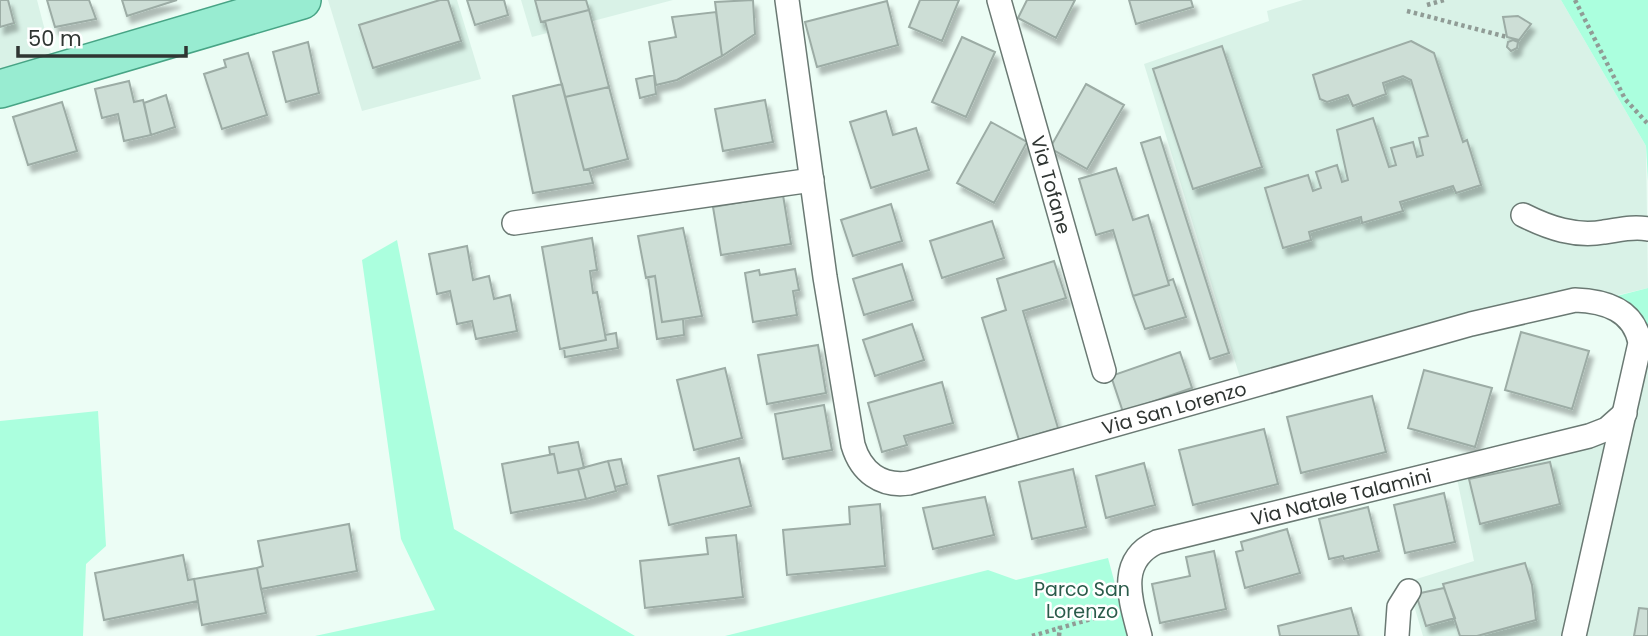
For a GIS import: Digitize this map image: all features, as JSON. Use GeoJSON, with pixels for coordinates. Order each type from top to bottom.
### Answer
{"type":"FeatureCollection","features":[{"type":"Feature","properties":{"kind":"main road"},"geometry":{"type":"LineString","coordinates":[[0,89],[263,6],[302,0]]}},
{"type":"Feature","properties":{"kind":"street","name":"Via San Lorenzo"},"geometry":{"type":"LineString","coordinates":[[787,0],[811,180],[853,445],[863,467],[884,482],[896,485],[1471,324],[1575,300],[1589,301],[1616,309],[1643,331],[1574,636]]}},
{"type":"Feature","properties":{"kind":"street","name":"Via Tofane"},"geometry":{"type":"LineString","coordinates":[[999,0],[1104,371]]}},
{"type":"Feature","properties":{"kind":"street"},"geometry":{"type":"LineString","coordinates":[[514,223],[811,180]]}},
{"type":"Feature","properties":{"kind":"street"},"geometry":{"type":"LineString","coordinates":[[1523,215],[1555,229],[1584,234],[1628,228],[1648,229]]}},
{"type":"Feature","properties":{"kind":"street","name":"Via Natale Talamini"},"geometry":{"type":"LineString","coordinates":[[1140,636],[1129,587],[1130,571],[1142,551],[1157,542],[1589,436],[1607,429],[1625,413]]}},
{"type":"Feature","properties":{"kind":"street"},"geometry":{"type":"LineString","coordinates":[[1397,636],[1399,607],[1409,591]]}},
{"type":"Feature","properties":{"kind":"path"},"geometry":{"type":"LineString","coordinates":[[1427,5],[1444,0]]}},
{"type":"Feature","properties":{"kind":"path"},"geometry":{"type":"LineString","coordinates":[[1575,0],[1625,99],[1648,124]]}},
{"type":"Feature","properties":{"kind":"path"},"geometry":{"type":"LineString","coordinates":[[1407,11],[1507,37]]}},
{"type":"Feature","properties":{"kind":"path"},"geometry":{"type":"LineString","coordinates":[[1032,636],[1060,625],[1133,608]]}},
{"type":"Feature","properties":{"kind":"path"},"geometry":{"type":"LineString","coordinates":[[1059,636],[1060,625]]}},
{"type":"Feature","properties":{"kind":"shaded area"},"geometry":{"type":"Polygon","coordinates":[[[0,0],[37,0],[55,69],[0,84],[0,0]]]}},
{"type":"Feature","properties":{"kind":"shaded area"},"geometry":{"type":"Polygon","coordinates":[[[328,0],[457,0],[481,79],[362,111],[328,0]]]}},
{"type":"Feature","properties":{"kind":"shaded area"},"geometry":{"type":"Polygon","coordinates":[[[521,0],[673,0],[532,37],[521,0]]]}},
{"type":"Feature","properties":{"kind":"shaded area"},"geometry":{"type":"Polygon","coordinates":[[[1303,0],[1561,0],[1646,146],[1648,288],[1242,384],[1144,64],[1269,21],[1267,11],[1303,0]]]}},
{"type":"Feature","properties":{"kind":"shaded area"},"geometry":{"type":"Polygon","coordinates":[[[1648,340],[1648,636],[1423,636],[1407,582],[1474,561],[1454,464],[1629,423],[1648,340]]]}},
{"type":"Feature","properties":{"kind":"green space"},"geometry":{"type":"Polygon","coordinates":[[[1561,0],[1648,0],[1648,181],[1646,146],[1561,0]]]}},
{"type":"Feature","properties":{"kind":"green space"},"geometry":{"type":"Polygon","coordinates":[[[397,240],[454,529],[635,636],[315,636],[435,610],[401,539],[362,260],[397,240]]]}},
{"type":"Feature","properties":{"kind":"green space"},"geometry":{"type":"Polygon","coordinates":[[[1648,288],[1648,340],[1605,299],[1648,288]]]}},
{"type":"Feature","properties":{"kind":"green space"},"geometry":{"type":"Polygon","coordinates":[[[98,411],[106,546],[86,564],[83,636],[0,636],[0,421],[98,411]]]}},
{"type":"Feature","properties":{"kind":"green space","name":"Parco San Lorenzo"},"geometry":{"type":"Polygon","coordinates":[[[1108,558],[1129,636],[725,636],[988,570],[1016,580],[1108,558]]]}},
{"type":"Feature","properties":{"kind":"building"},"geometry":{"type":"Polygon","coordinates":[[[0,0],[8,0],[14,23],[0,27],[0,0]]]}},
{"type":"Feature","properties":{"kind":"building"},"geometry":{"type":"Polygon","coordinates":[[[47,0],[89,0],[96,19],[55,27],[47,0]]]}},
{"type":"Feature","properties":{"kind":"building"},"geometry":{"type":"Polygon","coordinates":[[[122,0],[177,0],[127,16],[122,0]]]}},
{"type":"Feature","properties":{"kind":"building"},"geometry":{"type":"Polygon","coordinates":[[[440,0],[448,0],[461,41],[373,68],[359,25],[440,0]]]}},
{"type":"Feature","properties":{"kind":"building"},"geometry":{"type":"Polygon","coordinates":[[[467,0],[504,0],[508,15],[475,25],[467,0]]]}},
{"type":"Feature","properties":{"kind":"building"},"geometry":{"type":"Polygon","coordinates":[[[535,0],[586,0],[589,10],[541,22],[535,0]]]}},
{"type":"Feature","properties":{"kind":"building"},"geometry":{"type":"Polygon","coordinates":[[[753,0],[755,34],[722,56],[715,2],[753,0]]]}},
{"type":"Feature","properties":{"kind":"building"},"geometry":{"type":"Polygon","coordinates":[[[920,0],[959,0],[942,41],[909,27],[920,0]]]}},
{"type":"Feature","properties":{"kind":"building"},"geometry":{"type":"Polygon","coordinates":[[[1027,0],[1075,0],[1056,38],[1018,18],[1027,0]]]}},
{"type":"Feature","properties":{"kind":"building"},"geometry":{"type":"Polygon","coordinates":[[[1129,0],[1191,0],[1193,7],[1136,24],[1129,0]]]}},
{"type":"Feature","properties":{"kind":"building"},"geometry":{"type":"Polygon","coordinates":[[[887,1],[898,45],[817,67],[805,22],[887,1]]]}},
{"type":"Feature","properties":{"kind":"building"},"geometry":{"type":"Polygon","coordinates":[[[589,10],[609,87],[565,97],[545,21],[589,10]]]}},
{"type":"Feature","properties":{"kind":"building"},"geometry":{"type":"Polygon","coordinates":[[[716,12],[722,56],[677,80],[656,85],[649,42],[676,37],[672,17],[716,12]]]}},
{"type":"Feature","properties":{"kind":"building"},"geometry":{"type":"Polygon","coordinates":[[[1518,16],[1531,24],[1519,40],[1507,37],[1503,17],[1518,16]]]}},
{"type":"Feature","properties":{"kind":"building"},"geometry":{"type":"Polygon","coordinates":[[[962,37],[995,52],[966,117],[932,102],[962,37]]]}},
{"type":"Feature","properties":{"kind":"building"},"geometry":{"type":"Polygon","coordinates":[[[1411,41],[1434,53],[1463,142],[1467,140],[1481,185],[1456,193],[1453,186],[1400,202],[1403,211],[1362,223],[1361,217],[1309,232],[1311,240],[1283,248],[1265,188],[1308,175],[1313,191],[1321,188],[1316,172],[1337,165],[1342,182],[1348,180],[1337,130],[1373,118],[1389,167],[1396,165],[1391,148],[1413,142],[1417,157],[1423,155],[1419,138],[1428,136],[1411,80],[1403,76],[1383,83],[1386,94],[1353,106],[1348,95],[1327,102],[1320,99],[1313,75],[1411,41]]]}},
{"type":"Feature","properties":{"kind":"building"},"geometry":{"type":"Polygon","coordinates":[[[308,42],[319,93],[286,102],[273,52],[308,42]]]}},
{"type":"Feature","properties":{"kind":"building"},"geometry":{"type":"Polygon","coordinates":[[[1508,42],[1518,42],[1517,48],[1511,51],[1507,47],[1508,42]]]}},
{"type":"Feature","properties":{"kind":"building"},"geometry":{"type":"Polygon","coordinates":[[[1222,46],[1262,167],[1193,189],[1153,69],[1222,46]]]}},
{"type":"Feature","properties":{"kind":"building"},"geometry":{"type":"Polygon","coordinates":[[[248,53],[267,115],[222,129],[204,74],[226,67],[224,60],[248,53]]]}},
{"type":"Feature","properties":{"kind":"building"},"geometry":{"type":"Polygon","coordinates":[[[654,75],[656,94],[640,98],[636,79],[654,75]]]}},
{"type":"Feature","properties":{"kind":"building"},"geometry":{"type":"Polygon","coordinates":[[[129,81],[134,102],[143,100],[151,135],[124,141],[118,114],[102,118],[95,89],[129,81]]]}},
{"type":"Feature","properties":{"kind":"building"},"geometry":{"type":"Polygon","coordinates":[[[562,84],[584,170],[589,169],[593,183],[533,193],[513,96],[562,84]]]}},
{"type":"Feature","properties":{"kind":"building"},"geometry":{"type":"Polygon","coordinates":[[[1086,84],[1124,105],[1087,169],[1050,148],[1086,84]]]}},
{"type":"Feature","properties":{"kind":"building"},"geometry":{"type":"Polygon","coordinates":[[[609,87],[628,159],[584,170],[565,97],[609,87]]]}},
{"type":"Feature","properties":{"kind":"building"},"geometry":{"type":"Polygon","coordinates":[[[166,95],[175,127],[151,135],[144,103],[166,95]]]}},
{"type":"Feature","properties":{"kind":"building"},"geometry":{"type":"Polygon","coordinates":[[[765,100],[773,142],[723,151],[715,109],[765,100]]]}},
{"type":"Feature","properties":{"kind":"building"},"geometry":{"type":"Polygon","coordinates":[[[62,102],[77,151],[28,165],[13,117],[62,102]]]}},
{"type":"Feature","properties":{"kind":"building"},"geometry":{"type":"Polygon","coordinates":[[[886,111],[893,135],[916,128],[929,170],[871,188],[850,122],[886,111]]]}},
{"type":"Feature","properties":{"kind":"building"},"geometry":{"type":"Polygon","coordinates":[[[991,122],[1027,142],[994,203],[957,183],[991,122]]]}},
{"type":"Feature","properties":{"kind":"building"},"geometry":{"type":"Polygon","coordinates":[[[1160,137],[1229,353],[1210,359],[1141,143],[1160,137]]]}},
{"type":"Feature","properties":{"kind":"building"},"geometry":{"type":"Polygon","coordinates":[[[1116,168],[1133,220],[1148,215],[1169,285],[1133,296],[1113,230],[1096,235],[1079,179],[1116,168]]]}},
{"type":"Feature","properties":{"kind":"building"},"geometry":{"type":"Polygon","coordinates":[[[783,195],[791,244],[721,255],[713,207],[783,195]]]}},
{"type":"Feature","properties":{"kind":"building"},"geometry":{"type":"Polygon","coordinates":[[[891,204],[902,241],[853,256],[841,220],[891,204]]]}},
{"type":"Feature","properties":{"kind":"building"},"geometry":{"type":"Polygon","coordinates":[[[992,221],[1004,258],[942,278],[930,241],[992,221]]]}},
{"type":"Feature","properties":{"kind":"building"},"geometry":{"type":"Polygon","coordinates":[[[683,228],[702,316],[662,322],[655,276],[646,278],[638,236],[683,228]]]}},
{"type":"Feature","properties":{"kind":"building"},"geometry":{"type":"Polygon","coordinates":[[[592,238],[597,270],[590,271],[593,293],[597,292],[606,340],[560,349],[542,247],[592,238]]]}},
{"type":"Feature","properties":{"kind":"building"},"geometry":{"type":"Polygon","coordinates":[[[467,246],[473,280],[489,276],[494,299],[510,295],[517,331],[476,339],[472,321],[457,324],[450,291],[437,294],[429,254],[467,246]]]}},
{"type":"Feature","properties":{"kind":"building"},"geometry":{"type":"Polygon","coordinates":[[[1054,261],[1066,298],[1023,311],[1058,428],[1019,440],[982,318],[1006,310],[997,279],[1054,261]]]}},
{"type":"Feature","properties":{"kind":"building"},"geometry":{"type":"Polygon","coordinates":[[[902,264],[913,300],[864,315],[853,279],[902,264]]]}},
{"type":"Feature","properties":{"kind":"building"},"geometry":{"type":"Polygon","coordinates":[[[795,269],[799,290],[793,291],[797,315],[753,322],[745,273],[759,270],[760,275],[795,269]]]}},
{"type":"Feature","properties":{"kind":"building"},"geometry":{"type":"Polygon","coordinates":[[[655,276],[662,322],[683,319],[684,335],[657,339],[648,277],[655,276]]]}},
{"type":"Feature","properties":{"kind":"building"},"geometry":{"type":"Polygon","coordinates":[[[1173,279],[1186,317],[1145,329],[1133,296],[1169,285],[1168,281],[1173,279]]]}},
{"type":"Feature","properties":{"kind":"building"},"geometry":{"type":"Polygon","coordinates":[[[912,324],[924,360],[875,376],[863,340],[912,324]]]}},
{"type":"Feature","properties":{"kind":"building"},"geometry":{"type":"Polygon","coordinates":[[[1521,332],[1589,351],[1572,409],[1505,390],[1521,332]]]}},
{"type":"Feature","properties":{"kind":"building"},"geometry":{"type":"Polygon","coordinates":[[[616,333],[618,348],[565,357],[564,348],[606,340],[605,335],[616,333]]]}},
{"type":"Feature","properties":{"kind":"building"},"geometry":{"type":"Polygon","coordinates":[[[818,345],[826,393],[767,404],[758,355],[818,345]]]}},
{"type":"Feature","properties":{"kind":"building"},"geometry":{"type":"Polygon","coordinates":[[[1180,352],[1192,388],[1123,412],[1111,376],[1180,352]]]}},
{"type":"Feature","properties":{"kind":"building"},"geometry":{"type":"Polygon","coordinates":[[[725,368],[742,438],[694,450],[677,380],[725,368]]]}},
{"type":"Feature","properties":{"kind":"building"},"geometry":{"type":"Polygon","coordinates":[[[1424,370],[1492,388],[1475,447],[1408,428],[1424,370]]]}},
{"type":"Feature","properties":{"kind":"building"},"geometry":{"type":"Polygon","coordinates":[[[942,382],[953,423],[904,436],[907,445],[882,452],[868,403],[942,382]]]}},
{"type":"Feature","properties":{"kind":"building"},"geometry":{"type":"Polygon","coordinates":[[[1372,396],[1386,452],[1301,473],[1287,417],[1372,396]]]}},
{"type":"Feature","properties":{"kind":"building"},"geometry":{"type":"Polygon","coordinates":[[[824,405],[832,450],[783,459],[775,414],[824,405]]]}},
{"type":"Feature","properties":{"kind":"building"},"geometry":{"type":"Polygon","coordinates":[[[1264,429],[1278,484],[1193,505],[1179,450],[1264,429]]]}},
{"type":"Feature","properties":{"kind":"building"},"geometry":{"type":"Polygon","coordinates":[[[578,442],[584,468],[558,473],[554,454],[550,454],[549,447],[578,442]]]}},
{"type":"Feature","properties":{"kind":"building"},"geometry":{"type":"Polygon","coordinates":[[[554,454],[558,473],[578,469],[586,499],[511,513],[502,464],[554,454]]]}},
{"type":"Feature","properties":{"kind":"building"},"geometry":{"type":"Polygon","coordinates":[[[739,458],[751,506],[669,525],[658,476],[739,458]]]}},
{"type":"Feature","properties":{"kind":"building"},"geometry":{"type":"Polygon","coordinates":[[[621,459],[627,484],[615,487],[608,461],[621,459]]]}},
{"type":"Feature","properties":{"kind":"building"},"geometry":{"type":"Polygon","coordinates":[[[608,461],[616,491],[586,499],[578,469],[608,461]]]}},
{"type":"Feature","properties":{"kind":"building"},"geometry":{"type":"Polygon","coordinates":[[[1550,462],[1560,504],[1480,524],[1469,479],[1550,462]]]}},
{"type":"Feature","properties":{"kind":"building"},"geometry":{"type":"Polygon","coordinates":[[[1144,463],[1155,505],[1106,518],[1096,476],[1144,463]]]}},
{"type":"Feature","properties":{"kind":"building"},"geometry":{"type":"Polygon","coordinates":[[[1073,469],[1086,527],[1032,539],[1019,482],[1073,469]]]}},
{"type":"Feature","properties":{"kind":"building"},"geometry":{"type":"Polygon","coordinates":[[[1444,493],[1455,542],[1405,553],[1394,505],[1444,493]]]}},
{"type":"Feature","properties":{"kind":"building"},"geometry":{"type":"Polygon","coordinates":[[[985,497],[994,535],[933,549],[923,508],[985,497]]]}},
{"type":"Feature","properties":{"kind":"building"},"geometry":{"type":"Polygon","coordinates":[[[880,504],[885,566],[787,575],[783,530],[850,524],[849,507],[880,504]]]}},
{"type":"Feature","properties":{"kind":"building"},"geometry":{"type":"Polygon","coordinates":[[[1368,507],[1379,551],[1344,559],[1343,556],[1329,559],[1319,519],[1368,507]]]}},
{"type":"Feature","properties":{"kind":"building"},"geometry":{"type":"Polygon","coordinates":[[[349,524],[357,571],[261,589],[257,568],[263,566],[258,541],[349,524]]]}},
{"type":"Feature","properties":{"kind":"building"},"geometry":{"type":"Polygon","coordinates":[[[1287,529],[1300,573],[1245,588],[1236,552],[1243,550],[1241,542],[1287,529]]]}},
{"type":"Feature","properties":{"kind":"building"},"geometry":{"type":"Polygon","coordinates":[[[736,535],[743,597],[645,608],[640,561],[708,554],[706,538],[736,535]]]}},
{"type":"Feature","properties":{"kind":"building"},"geometry":{"type":"Polygon","coordinates":[[[1214,551],[1226,609],[1160,623],[1152,584],[1190,576],[1186,557],[1214,551]]]}},
{"type":"Feature","properties":{"kind":"building"},"geometry":{"type":"Polygon","coordinates":[[[183,555],[188,580],[194,579],[198,601],[104,620],[95,573],[183,555]]]}},
{"type":"Feature","properties":{"kind":"building"},"geometry":{"type":"Polygon","coordinates":[[[1525,563],[1532,585],[1536,620],[1477,636],[1460,636],[1443,584],[1525,563]]]}},
{"type":"Feature","properties":{"kind":"building"},"geometry":{"type":"Polygon","coordinates":[[[257,568],[266,613],[202,625],[194,579],[257,568]]]}},
{"type":"Feature","properties":{"kind":"building"},"geometry":{"type":"Polygon","coordinates":[[[1444,588],[1455,618],[1426,626],[1416,594],[1444,588]]]}},
{"type":"Feature","properties":{"kind":"building"},"geometry":{"type":"Polygon","coordinates":[[[1351,608],[1359,636],[1280,636],[1278,626],[1351,608]]]}},
{"type":"Feature","properties":{"kind":"building"},"geometry":{"type":"Polygon","coordinates":[[[1639,608],[1648,609],[1648,636],[1634,636],[1639,608]]]}}]}
